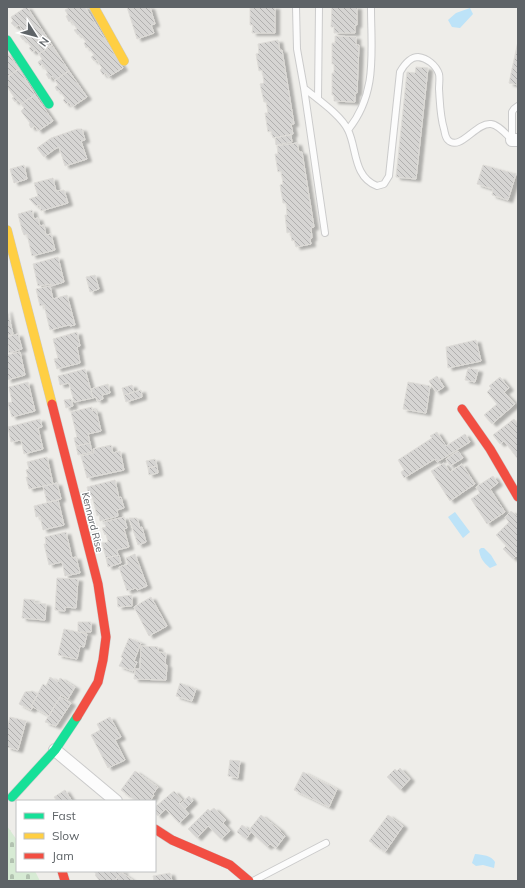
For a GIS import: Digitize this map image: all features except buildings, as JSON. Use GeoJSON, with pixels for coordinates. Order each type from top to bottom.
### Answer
{"type":"FeatureCollection","features":[{"type":"Feature","properties":{"kind":"street"},"geometry":{"type":"LineString","coordinates":[[94,7],[124,61]]}},
{"type":"Feature","properties":{"kind":"street"},"geometry":{"type":"LineString","coordinates":[[7,40],[49,104]]}},
{"type":"Feature","properties":{"kind":"street","name":"Kennard Rise"},"geometry":{"type":"LineString","coordinates":[[7,230],[98,584],[106,637],[98,682],[85,705],[55,750],[12,797]]}},
{"type":"Feature","properties":{"kind":"street"},"geometry":{"type":"LineString","coordinates":[[462,409],[490,450],[518,497]]}},
{"type":"Feature","properties":{"kind":"street"},"geometry":{"type":"LineString","coordinates":[[55,750],[115,800]]}},
{"type":"Feature","properties":{"kind":"street"},"geometry":{"type":"LineString","coordinates":[[156,830],[172,840],[230,864],[249,881]]}},
{"type":"Feature","properties":{"kind":"lane"},"geometry":{"type":"LineString","coordinates":[[296,7],[298,49],[325,233]]}},
{"type":"Feature","properties":{"kind":"lane"},"geometry":{"type":"LineString","coordinates":[[318,99],[319,7]]}},
{"type":"Feature","properties":{"kind":"lane"},"geometry":{"type":"LineString","coordinates":[[348,130],[363,108],[370,86],[371,7]]}},
{"type":"Feature","properties":{"kind":"lane"},"geometry":{"type":"LineString","coordinates":[[304,88],[340,118],[348,130],[356,162],[362,173],[372,184],[380,186],[387,180],[390,168],[400,72],[410,60],[416,57],[428,60],[436,68],[439,75],[441,117],[447,139],[456,143],[462,141],[482,126],[490,123],[498,126],[515,140]]}},
{"type":"Feature","properties":{"kind":"lane"},"geometry":{"type":"LineString","coordinates":[[515,140],[512,112],[514,108],[518,106]]}},
{"type":"Feature","properties":{"kind":"lane"},"geometry":{"type":"LineString","coordinates":[[253,881],[326,843]]}},
{"type":"Feature","properties":{"kind":"green space"},"geometry":{"type":"Polygon","coordinates":[[[7,826],[16,839],[16,872],[36,872],[40,881],[7,881],[7,826]]]}},
{"type":"Feature","properties":{"kind":"water"},"geometry":{"type":"Polygon","coordinates":[[[470,8],[473,14],[460,28],[452,27],[448,20],[456,13],[470,8]]]}},
{"type":"Feature","properties":{"kind":"water"},"geometry":{"type":"Polygon","coordinates":[[[455,512],[470,532],[463,538],[448,517],[455,512]]]}},
{"type":"Feature","properties":{"kind":"water"},"geometry":{"type":"Polygon","coordinates":[[[484,548],[491,555],[497,565],[490,568],[486,564],[480,555],[479,550],[484,548]]]}},
{"type":"Feature","properties":{"kind":"water"},"geometry":{"type":"Polygon","coordinates":[[[475,854],[491,858],[495,862],[494,868],[483,865],[476,866],[472,863],[475,854]]]}},
{"type":"Feature","properties":{"kind":"traffic: fast"},"geometry":{"type":"LineString","coordinates":[[7,40],[49,104]]}},
{"type":"Feature","properties":{"kind":"traffic: fast"},"geometry":{"type":"LineString","coordinates":[[12,797],[55,750],[77,717]]}},
{"type":"Feature","properties":{"kind":"traffic: slow"},"geometry":{"type":"LineString","coordinates":[[94,7],[124,61]]}},
{"type":"Feature","properties":{"kind":"traffic: slow"},"geometry":{"type":"LineString","coordinates":[[7,230],[52,404]]}},
{"type":"Feature","properties":{"kind":"traffic: jam"},"geometry":{"type":"LineString","coordinates":[[52,404],[98,584],[106,637],[98,682],[77,717]]}},
{"type":"Feature","properties":{"kind":"traffic: jam"},"geometry":{"type":"LineString","coordinates":[[462,409],[490,449],[518,497]]}},
{"type":"Feature","properties":{"kind":"traffic: jam"},"geometry":{"type":"LineString","coordinates":[[156,830],[172,840],[230,865],[249,881]]}},
{"type":"Feature","properties":{"kind":"traffic: jam"},"geometry":{"type":"LineString","coordinates":[[62,872],[65,881]]}}]}
